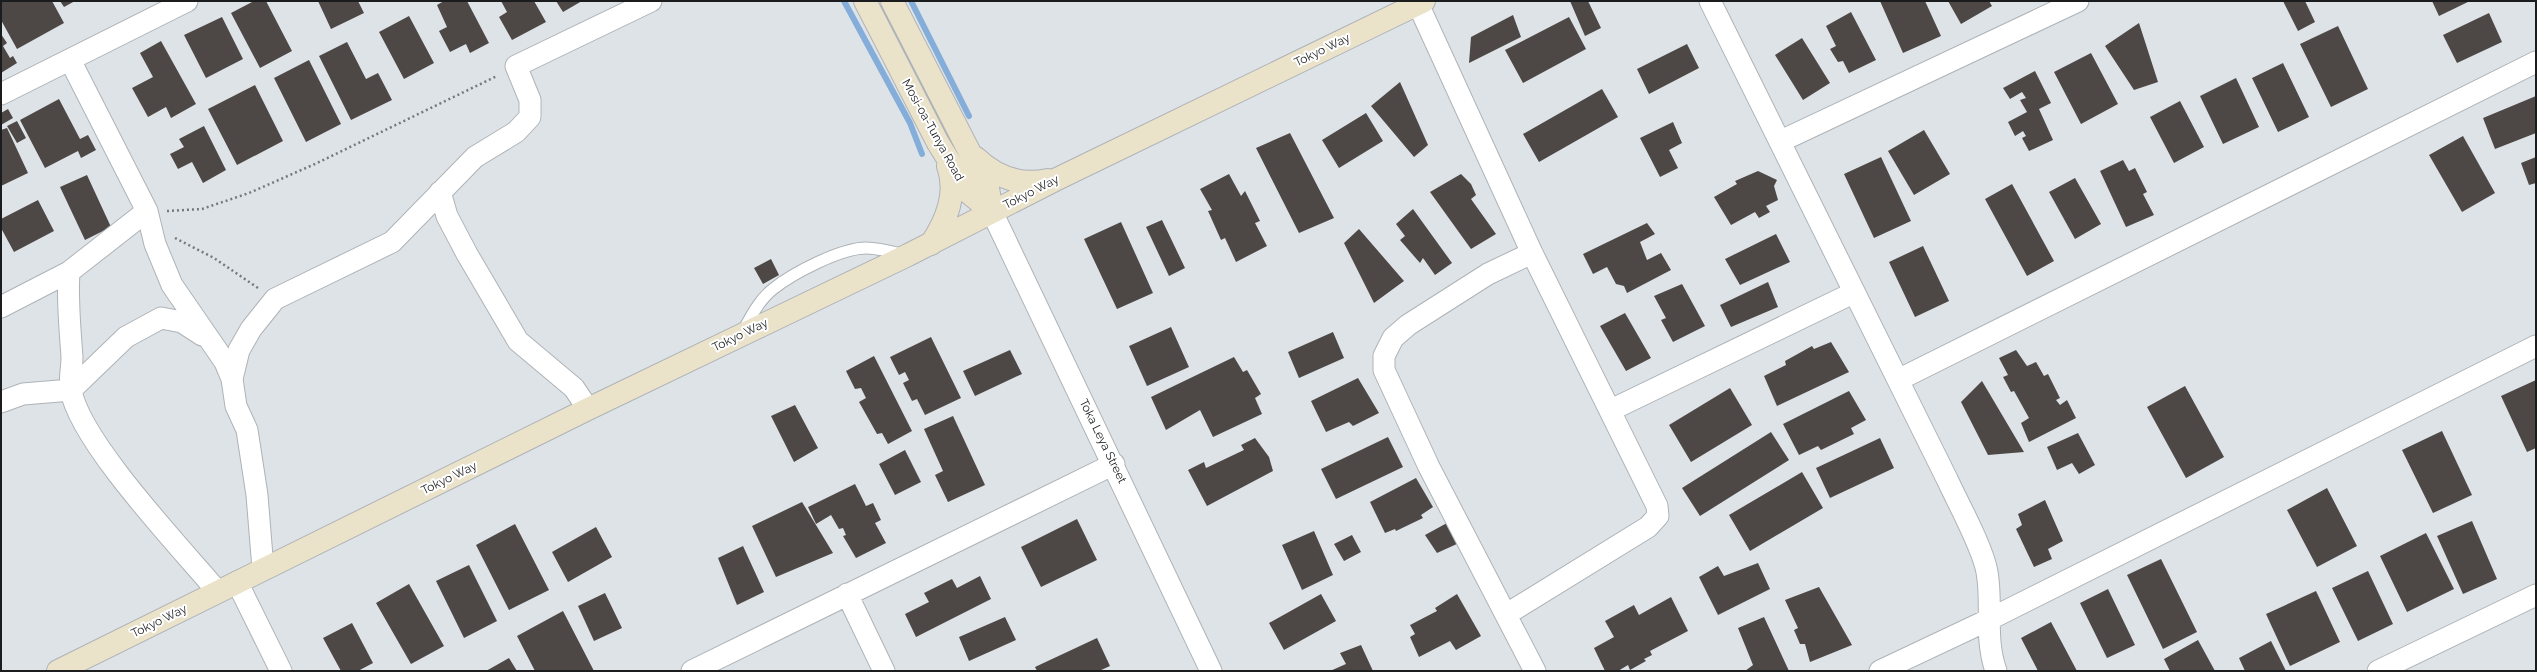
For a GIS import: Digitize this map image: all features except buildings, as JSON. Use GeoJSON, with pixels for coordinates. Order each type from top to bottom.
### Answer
{"type":"FeatureCollection","features":[{"type":"Feature","properties":{"kind":"main road","name":"Mosi-oa-Tunya Road"},"geometry":{"type":"LineString","coordinates":[[865,1],[938,143],[969,193],[992,212]]}},
{"type":"Feature","properties":{"kind":"main road","name":"Mosi-oa-Tunya Road"},"geometry":{"type":"LineString","coordinates":[[892,1],[988,188],[992,212]]}},
{"type":"Feature","properties":{"kind":"main road","name":"Tokyo Way"},"geometry":{"type":"LineString","coordinates":[[58,671],[588,409],[931,244],[1057,179],[1419,2]]}},
{"type":"Feature","properties":{"kind":"main road"},"geometry":{"type":"LineString","coordinates":[[931,244],[946,222],[952,195],[949,168],[938,143]]}},
{"type":"Feature","properties":{"kind":"main road"},"geometry":{"type":"LineString","coordinates":[[971,153],[985,166],[1001,176],[1019,182],[1038,182],[1057,179]]}},
{"type":"Feature","properties":{"kind":"street"},"geometry":{"type":"LineString","coordinates":[[1,94],[187,1]]}},
{"type":"Feature","properties":{"kind":"street"},"geometry":{"type":"LineString","coordinates":[[232,379],[239,350],[251,329],[275,299],[392,242],[475,157],[516,132],[530,117],[530,100],[516,66],[651,1]]}},
{"type":"Feature","properties":{"kind":"street"},"geometry":{"type":"LineString","coordinates":[[1710,1],[1781,141],[1853,293],[1947,479],[1987,570],[1990,602],[1988,632],[1996,671]]}},
{"type":"Feature","properties":{"kind":"street"},"geometry":{"type":"LineString","coordinates":[[1781,141],[2078,1]]}},
{"type":"Feature","properties":{"kind":"street"},"geometry":{"type":"LineString","coordinates":[[1419,2],[1532,253],[1612,410],[1650,488],[1657,506],[1658,516],[1648,527],[1507,614]]}},
{"type":"Feature","properties":{"kind":"street"},"geometry":{"type":"LineString","coordinates":[[70,60],[149,218],[155,244],[172,285],[225,362],[232,379],[236,406],[247,430],[257,495],[263,569]]}},
{"type":"Feature","properties":{"kind":"street"},"geometry":{"type":"LineString","coordinates":[[1898,380],[2536,62]]}},
{"type":"Feature","properties":{"kind":"street"},"geometry":{"type":"LineString","coordinates":[[440,192],[448,216],[467,254],[518,342],[574,388],[588,409]]}},
{"type":"Feature","properties":{"kind":"street","name":"Toka Leya Street"},"geometry":{"type":"LineString","coordinates":[[992,212],[1114,464],[1211,671]]}},
{"type":"Feature","properties":{"kind":"street"},"geometry":{"type":"LineString","coordinates":[[1,307],[69,272],[149,218]]}},
{"type":"Feature","properties":{"kind":"street"},"geometry":{"type":"LineString","coordinates":[[1532,253],[1488,274],[1408,325],[1393,338],[1384,356],[1384,370],[1391,389],[1429,467],[1507,614],[1535,671]]}},
{"type":"Feature","properties":{"kind":"street"},"geometry":{"type":"LineString","coordinates":[[69,272],[67,305],[72,358],[71,390],[84,425],[123,480],[228,587],[281,671]]}},
{"type":"Feature","properties":{"kind":"street"},"geometry":{"type":"LineString","coordinates":[[1612,410],[1853,293]]}},
{"type":"Feature","properties":{"kind":"street"},"geometry":{"type":"LineString","coordinates":[[1,402],[23,394],[71,390],[126,338],[161,318],[182,322],[208,338]]}},
{"type":"Feature","properties":{"kind":"street"},"geometry":{"type":"LineString","coordinates":[[1880,671],[1988,620],[2536,346]]}},
{"type":"Feature","properties":{"kind":"street"},"geometry":{"type":"LineString","coordinates":[[692,671],[1114,464]]}},
{"type":"Feature","properties":{"kind":"street"},"geometry":{"type":"LineString","coordinates":[[847,594],[884,671]]}},
{"type":"Feature","properties":{"kind":"street"},"geometry":{"type":"LineString","coordinates":[[2378,671],[2536,595]]}},
{"type":"Feature","properties":{"kind":"lane"},"geometry":{"type":"LineString","coordinates":[[740,336],[757,306],[773,289],[799,273],[844,252],[865,248],[908,255]]}},
{"type":"Feature","properties":{"kind":"path"},"geometry":{"type":"LineString","coordinates":[[149,218],[202,209],[249,193],[315,164],[516,66]]}},
{"type":"Feature","properties":{"kind":"path"},"geometry":{"type":"LineString","coordinates":[[149,218],[214,258],[275,299]]}},
{"type":"Feature","properties":{"kind":"waterway"},"geometry":{"type":"LineString","coordinates":[[844,1],[910,123],[922,154]]}},
{"type":"Feature","properties":{"kind":"waterway"},"geometry":{"type":"LineString","coordinates":[[911,1],[969,116]]}}]}
